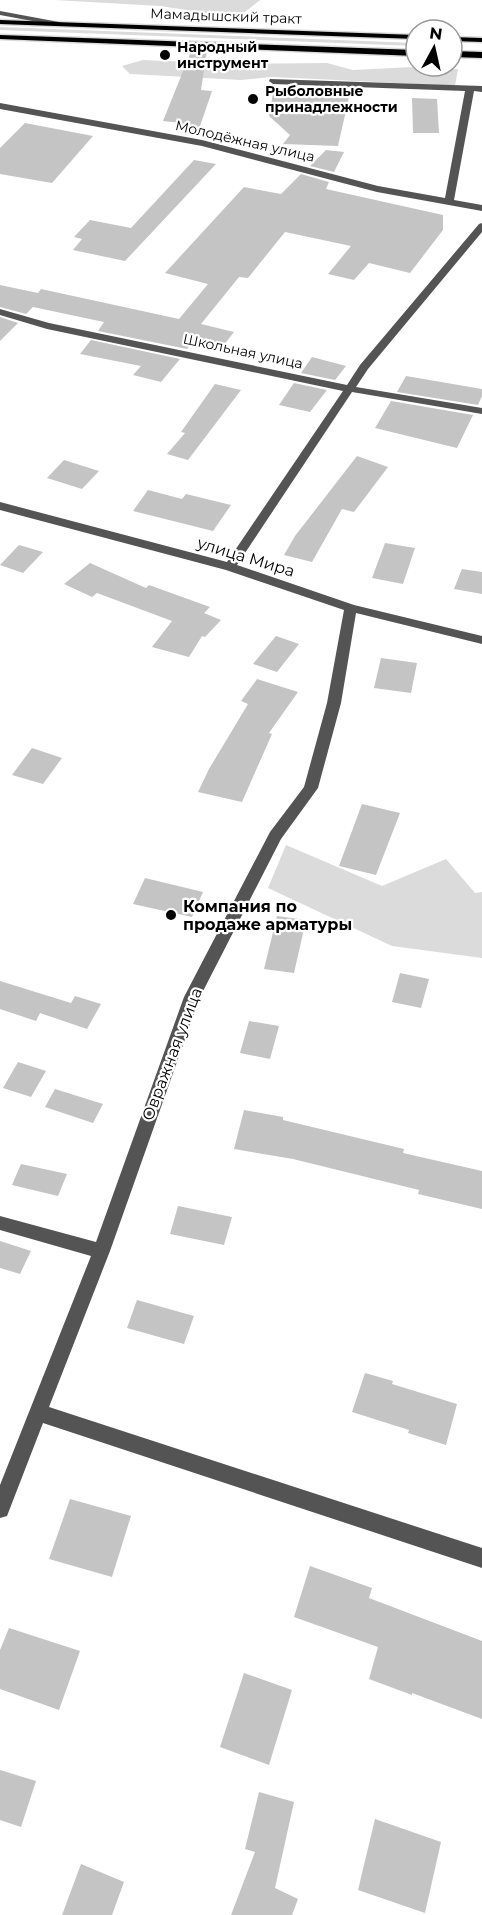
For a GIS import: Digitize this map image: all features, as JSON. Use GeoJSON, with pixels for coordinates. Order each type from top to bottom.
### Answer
{"type":"FeatureCollection","features":[{"type":"Feature","properties":{"kind":"main road","name":"Мамадышский тракт"},"geometry":{"type":"LineString","coordinates":[[0,22],[404,37]]}},
{"type":"Feature","properties":{"kind":"main road","name":"Мамадышский тракт"},"geometry":{"type":"LineString","coordinates":[[0,37],[404,53]]}},
{"type":"Feature","properties":{"kind":"main road"},"geometry":{"type":"LineString","coordinates":[[464,39],[482,40]]}},
{"type":"Feature","properties":{"kind":"main road"},"geometry":{"type":"LineString","coordinates":[[464,54],[482,55]]}},
{"type":"Feature","properties":{"kind":"street"},"geometry":{"type":"LineString","coordinates":[[0,13],[59,24]]}},
{"type":"Feature","properties":{"kind":"street"},"geometry":{"type":"LineString","coordinates":[[273,81],[482,88]]}},
{"type":"Feature","properties":{"kind":"street"},"geometry":{"type":"LineString","coordinates":[[449,204],[470,88]]}},
{"type":"Feature","properties":{"kind":"street","name":"Молодёжная улица"},"geometry":{"type":"LineString","coordinates":[[0,106],[202,143],[294,165],[377,189],[449,204],[482,208]]}},
{"type":"Feature","properties":{"kind":"street"},"geometry":{"type":"LineString","coordinates":[[230,567],[364,367],[482,226]]}},
{"type":"Feature","properties":{"kind":"street","name":"Школьная улица"},"geometry":{"type":"LineString","coordinates":[[0,312],[47,326],[351,389],[482,411]]}},
{"type":"Feature","properties":{"kind":"street","name":"улица Мира"},"geometry":{"type":"LineString","coordinates":[[0,506],[230,567],[351,608],[482,640]]}},
{"type":"Feature","properties":{"kind":"street","name":"Овражная улица"},"geometry":{"type":"LineString","coordinates":[[0,1509],[100,1251],[192,997],[275,836],[311,788],[334,703],[351,608]]}},
{"type":"Feature","properties":{"kind":"street"},"geometry":{"type":"LineString","coordinates":[[0,1223],[100,1251]]}},
{"type":"Feature","properties":{"kind":"street"},"geometry":{"type":"LineString","coordinates":[[38,1412],[482,1558]]}},
{"type":"Feature","properties":{"kind":"shaded area"},"geometry":{"type":"Polygon","coordinates":[[[54,0],[260,0],[245,12],[207,13],[160,6],[54,0]]]}},
{"type":"Feature","properties":{"kind":"shaded area"},"geometry":{"type":"Polygon","coordinates":[[[0,27],[404,43],[404,46],[0,30],[0,27]]]}},
{"type":"Feature","properties":{"kind":"shaded area"},"geometry":{"type":"Polygon","coordinates":[[[143,60],[233,64],[327,63],[353,70],[404,67],[404,78],[456,78],[455,86],[270,77],[241,80],[130,74],[122,66],[143,60]]]}},
{"type":"Feature","properties":{"kind":"shaded area"},"geometry":{"type":"Polygon","coordinates":[[[286,845],[382,886],[446,859],[475,893],[482,892],[482,958],[392,946],[268,888],[286,845]]]}},
{"type":"Feature","properties":{"kind":"building"},"geometry":{"type":"Polygon","coordinates":[[[192,49],[207,50],[201,90],[212,91],[199,129],[180,127],[181,123],[163,121],[192,49]]]}},
{"type":"Feature","properties":{"kind":"building"},"geometry":{"type":"Polygon","coordinates":[[[273,93],[349,97],[338,146],[283,144],[290,135],[269,116],[273,93]]]}},
{"type":"Feature","properties":{"kind":"building"},"geometry":{"type":"Polygon","coordinates":[[[412,98],[437,99],[439,133],[413,133],[412,98]]]}},
{"type":"Feature","properties":{"kind":"building"},"geometry":{"type":"Polygon","coordinates":[[[25,123],[93,136],[52,183],[0,174],[0,148],[25,123]]]}},
{"type":"Feature","properties":{"kind":"building"},"geometry":{"type":"Polygon","coordinates":[[[326,150],[344,152],[334,172],[310,166],[326,150]]]}},
{"type":"Feature","properties":{"kind":"building"},"geometry":{"type":"Polygon","coordinates":[[[194,160],[216,164],[125,261],[73,250],[82,239],[74,237],[90,220],[131,228],[194,160]]]}},
{"type":"Feature","properties":{"kind":"building"},"geometry":{"type":"Polygon","coordinates":[[[301,174],[329,182],[326,189],[443,215],[443,230],[410,273],[369,263],[354,280],[328,274],[351,246],[285,232],[248,278],[239,277],[201,324],[234,332],[220,350],[192,343],[187,349],[98,331],[104,322],[33,307],[26,314],[0,307],[0,285],[38,293],[41,289],[179,319],[208,284],[165,273],[244,187],[281,194],[301,174]]]}},
{"type":"Feature","properties":{"kind":"building"},"geometry":{"type":"Polygon","coordinates":[[[0,317],[18,323],[0,341],[0,317]]]}},
{"type":"Feature","properties":{"kind":"building"},"geometry":{"type":"Polygon","coordinates":[[[91,340],[180,359],[161,382],[133,375],[141,366],[80,354],[91,340]]]}},
{"type":"Feature","properties":{"kind":"building"},"geometry":{"type":"Polygon","coordinates":[[[312,357],[346,366],[335,380],[301,373],[312,357]]]}},
{"type":"Feature","properties":{"kind":"building"},"geometry":{"type":"Polygon","coordinates":[[[406,376],[482,389],[482,396],[478,405],[397,392],[406,376]]]}},
{"type":"Feature","properties":{"kind":"building"},"geometry":{"type":"Polygon","coordinates":[[[294,383],[327,390],[310,412],[279,405],[294,383]]]}},
{"type":"Feature","properties":{"kind":"building"},"geometry":{"type":"Polygon","coordinates":[[[215,384],[241,390],[188,460],[167,454],[185,433],[181,432],[215,384]]]}},
{"type":"Feature","properties":{"kind":"building"},"geometry":{"type":"Polygon","coordinates":[[[391,401],[473,415],[457,448],[375,428],[391,401]]]}},
{"type":"Feature","properties":{"kind":"building"},"geometry":{"type":"Polygon","coordinates":[[[357,456],[388,467],[354,512],[342,509],[312,562],[284,555],[295,536],[357,456]]]}},
{"type":"Feature","properties":{"kind":"building"},"geometry":{"type":"Polygon","coordinates":[[[64,460],[99,471],[82,489],[47,478],[64,460]]]}},
{"type":"Feature","properties":{"kind":"building"},"geometry":{"type":"Polygon","coordinates":[[[148,490],[182,499],[186,494],[231,505],[213,531],[133,511],[148,490]]]}},
{"type":"Feature","properties":{"kind":"building"},"geometry":{"type":"Polygon","coordinates":[[[385,543],[415,548],[403,584],[372,578],[385,543]]]}},
{"type":"Feature","properties":{"kind":"building"},"geometry":{"type":"Polygon","coordinates":[[[19,545],[43,552],[23,573],[0,565],[19,545]]]}},
{"type":"Feature","properties":{"kind":"building"},"geometry":{"type":"Polygon","coordinates":[[[90,563],[146,588],[149,585],[210,607],[204,613],[221,620],[205,637],[202,636],[189,657],[152,647],[172,621],[97,593],[92,597],[64,584],[90,563]]]}},
{"type":"Feature","properties":{"kind":"building"},"geometry":{"type":"Polygon","coordinates":[[[462,569],[482,572],[482,594],[454,589],[462,569]]]}},
{"type":"Feature","properties":{"kind":"building"},"geometry":{"type":"Polygon","coordinates":[[[276,636],[299,644],[277,672],[253,664],[276,636]]]}},
{"type":"Feature","properties":{"kind":"building"},"geometry":{"type":"Polygon","coordinates":[[[381,658],[417,663],[411,693],[374,688],[381,658]]]}},
{"type":"Feature","properties":{"kind":"building"},"geometry":{"type":"Polygon","coordinates":[[[257,679],[298,692],[269,733],[272,734],[242,802],[198,792],[248,704],[241,701],[257,679]]]}},
{"type":"Feature","properties":{"kind":"building"},"geometry":{"type":"Polygon","coordinates":[[[32,748],[62,758],[43,784],[12,775],[32,748]]]}},
{"type":"Feature","properties":{"kind":"building"},"geometry":{"type":"Polygon","coordinates":[[[362,804],[400,813],[376,875],[339,866],[362,804]]]}},
{"type":"Feature","properties":{"kind":"building"},"geometry":{"type":"Polygon","coordinates":[[[145,878],[203,892],[192,917],[133,904],[145,878]]]}},
{"type":"Feature","properties":{"kind":"building"},"geometry":{"type":"Polygon","coordinates":[[[277,916],[306,920],[294,973],[264,969],[277,916]]]}},
{"type":"Feature","properties":{"kind":"building"},"geometry":{"type":"Polygon","coordinates":[[[400,973],[429,979],[421,1008],[392,1002],[400,973]]]}},
{"type":"Feature","properties":{"kind":"building"},"geometry":{"type":"Polygon","coordinates":[[[0,981],[71,1003],[75,996],[101,1004],[87,1029],[40,1013],[36,1021],[0,1009],[0,981]]]}},
{"type":"Feature","properties":{"kind":"building"},"geometry":{"type":"Polygon","coordinates":[[[249,1021],[279,1026],[270,1059],[240,1053],[249,1021]]]}},
{"type":"Feature","properties":{"kind":"building"},"geometry":{"type":"Polygon","coordinates":[[[18,1062],[46,1071],[31,1097],[3,1088],[18,1062]]]}},
{"type":"Feature","properties":{"kind":"building"},"geometry":{"type":"Polygon","coordinates":[[[55,1089],[103,1104],[93,1123],[45,1107],[55,1089]]]}},
{"type":"Feature","properties":{"kind":"building"},"geometry":{"type":"Polygon","coordinates":[[[244,1110],[283,1117],[283,1120],[404,1149],[403,1153],[482,1171],[482,1209],[418,1194],[419,1190],[293,1159],[234,1149],[244,1110]]]}},
{"type":"Feature","properties":{"kind":"building"},"geometry":{"type":"Polygon","coordinates":[[[21,1164],[67,1174],[58,1196],[12,1185],[21,1164]]]}},
{"type":"Feature","properties":{"kind":"building"},"geometry":{"type":"Polygon","coordinates":[[[178,1206],[232,1217],[224,1245],[170,1234],[178,1206]]]}},
{"type":"Feature","properties":{"kind":"building"},"geometry":{"type":"Polygon","coordinates":[[[0,1241],[31,1251],[20,1274],[0,1268],[0,1241]]]}},
{"type":"Feature","properties":{"kind":"building"},"geometry":{"type":"Polygon","coordinates":[[[137,1300],[194,1316],[184,1344],[127,1328],[137,1300]]]}},
{"type":"Feature","properties":{"kind":"building"},"geometry":{"type":"Polygon","coordinates":[[[365,1373],[393,1381],[392,1384],[457,1404],[446,1445],[408,1433],[409,1430],[352,1412],[365,1373]]]}},
{"type":"Feature","properties":{"kind":"building"},"geometry":{"type":"Polygon","coordinates":[[[70,1499],[131,1516],[112,1577],[49,1559],[70,1499]]]}},
{"type":"Feature","properties":{"kind":"building"},"geometry":{"type":"Polygon","coordinates":[[[310,1566],[372,1588],[369,1598],[482,1641],[482,1719],[369,1679],[378,1647],[294,1617],[310,1566]]]}},
{"type":"Feature","properties":{"kind":"building"},"geometry":{"type":"Polygon","coordinates":[[[9,1628],[80,1651],[59,1710],[0,1689],[0,1650],[9,1628]]]}},
{"type":"Feature","properties":{"kind":"building"},"geometry":{"type":"Polygon","coordinates":[[[244,1673],[292,1690],[269,1765],[220,1747],[244,1673]]]}},
{"type":"Feature","properties":{"kind":"building"},"geometry":{"type":"Polygon","coordinates":[[[0,1770],[36,1781],[21,1827],[0,1820],[0,1770]]]}},
{"type":"Feature","properties":{"kind":"building"},"geometry":{"type":"Polygon","coordinates":[[[259,1792],[294,1802],[275,1888],[298,1899],[292,1915],[231,1915],[255,1852],[245,1849],[259,1792]]]}},
{"type":"Feature","properties":{"kind":"building"},"geometry":{"type":"Polygon","coordinates":[[[375,1819],[441,1842],[425,1913],[358,1890],[375,1819]]]}},
{"type":"Feature","properties":{"kind":"building"},"geometry":{"type":"Polygon","coordinates":[[[81,1864],[124,1882],[112,1915],[62,1915],[81,1864]]]}},
{"type":"Feature","properties":{"kind":"place","name":"Народный инструмент"},"geometry":{"type":"Point","coordinates":[165,55]}},
{"type":"Feature","properties":{"kind":"place","name":"Рыболовные принадлежности"},"geometry":{"type":"Point","coordinates":[253,99]}},
{"type":"Feature","properties":{"kind":"place","name":"Компания по продаже арматуры"},"geometry":{"type":"Point","coordinates":[171,915]}}]}
